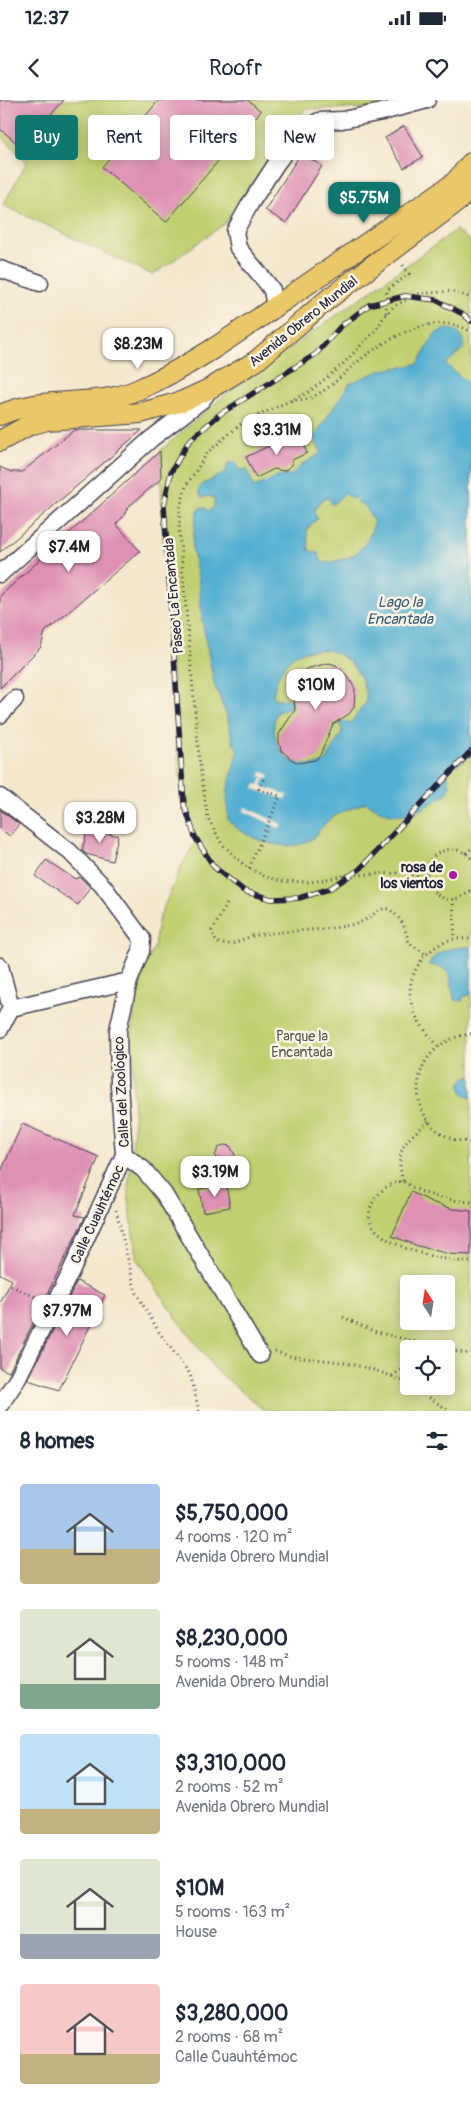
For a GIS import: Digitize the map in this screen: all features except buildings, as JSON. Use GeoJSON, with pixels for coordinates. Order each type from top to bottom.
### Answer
{"type":"FeatureCollection","features":[{"type":"Feature","properties":{"kind":"main road","name":"Avenida Obrero Mundial"},"geometry":{"type":"LineString","coordinates":[[0,415],[16,407],[35,404],[100,400],[137,390],[183,366],[276,307],[454,183],[471,163]]}},
{"type":"Feature","properties":{"kind":"main road","name":"Avenida Obrero Mundial"},"geometry":{"type":"LineString","coordinates":[[0,441],[29,425],[47,420],[141,413],[183,401],[209,389],[256,361],[327,300],[458,201],[471,187]]}},
{"type":"Feature","properties":{"kind":"street"},"geometry":{"type":"LineString","coordinates":[[276,307],[272,290],[238,248],[235,231],[276,164],[299,134],[319,121],[342,120],[427,100]]}},
{"type":"Feature","properties":{"kind":"street"},"geometry":{"type":"LineString","coordinates":[[0,268],[40,283]]}},
{"type":"Feature","properties":{"kind":"street"},"geometry":{"type":"LineString","coordinates":[[0,574],[151,440],[202,400],[209,389]]}},
{"type":"Feature","properties":{"kind":"street"},"geometry":{"type":"LineString","coordinates":[[141,413],[153,418],[156,424],[151,440]]}},
{"type":"Feature","properties":{"kind":"street"},"geometry":{"type":"LineString","coordinates":[[0,715],[15,699]]}},
{"type":"Feature","properties":{"kind":"street","name":"Calle del Zoológico"},"geometry":{"type":"LineString","coordinates":[[0,797],[70,852],[103,886],[142,939],[141,951],[129,981],[118,1030],[118,1084],[124,1155],[143,1169],[164,1194],[267,1353]]}},
{"type":"Feature","properties":{"kind":"street"},"geometry":{"type":"LineString","coordinates":[[0,966],[11,1008],[0,1029]]}},
{"type":"Feature","properties":{"kind":"street"},"geometry":{"type":"LineString","coordinates":[[11,1008],[129,981]]}},
{"type":"Feature","properties":{"kind":"street","name":"Calle Cuauhtémoc"},"geometry":{"type":"LineString","coordinates":[[0,1405],[16,1381],[54,1305],[124,1155]]}},
{"type":"Feature","properties":{"kind":"path"},"geometry":{"type":"LineString","coordinates":[[386,314],[387,290],[409,274]]}},
{"type":"Feature","properties":{"kind":"path","name":"Paseo La Encantada"},"geometry":{"type":"LineString","coordinates":[[427,878],[406,873],[347,875],[311,882],[283,881],[266,877],[249,868],[234,858],[222,844],[208,818],[192,698],[179,532],[180,508],[186,486],[208,452],[242,424],[309,392],[342,365],[375,331],[393,307],[417,294],[453,291],[471,298]]}},
{"type":"Feature","properties":{"kind":"path"},"geometry":{"type":"LineString","coordinates":[[288,401],[309,398],[331,386],[384,342],[409,331],[435,323],[462,326],[471,332]]}},
{"type":"Feature","properties":{"kind":"path"},"geometry":{"type":"LineString","coordinates":[[249,868],[280,796],[259,789],[265,776]]}},
{"type":"Feature","properties":{"kind":"path"},"geometry":{"type":"LineString","coordinates":[[466,853],[471,849]]}},
{"type":"Feature","properties":{"kind":"path"},"geometry":{"type":"LineString","coordinates":[[471,858],[466,853],[458,850],[441,851],[434,856],[427,870],[427,878],[434,892],[441,897],[453,899],[464,896],[471,890]]}},
{"type":"Feature","properties":{"kind":"path"},"geometry":{"type":"LineString","coordinates":[[453,899],[455,939]]}},
{"type":"Feature","properties":{"kind":"path"},"geometry":{"type":"LineString","coordinates":[[227,904],[212,931],[216,942],[226,946],[258,936],[293,930],[333,929],[358,923],[386,908],[397,915],[406,927],[409,943],[427,955]]}},
{"type":"Feature","properties":{"kind":"path"},"geometry":{"type":"LineString","coordinates":[[438,1046],[423,1028],[414,1010],[410,992],[413,975],[427,955],[439,944],[455,939],[471,939]]}},
{"type":"Feature","properties":{"kind":"path"},"geometry":{"type":"LineString","coordinates":[[471,1034],[449,1039],[438,1046],[426,1061],[418,1079],[420,1105],[429,1121],[444,1135],[456,1140],[471,1142]]}},
{"type":"Feature","properties":{"kind":"path"},"geometry":{"type":"LineString","coordinates":[[429,1121],[402,1146],[399,1167],[403,1181],[427,1194],[450,1200],[471,1202]]}},
{"type":"Feature","properties":{"kind":"path"},"geometry":{"type":"LineString","coordinates":[[403,1181],[392,1183],[381,1191],[371,1204],[370,1216],[372,1225],[382,1236],[416,1253],[471,1262]]}},
{"type":"Feature","properties":{"kind":"path"},"geometry":{"type":"LineString","coordinates":[[111,1185],[136,1293],[159,1332],[190,1374],[199,1411]]}},
{"type":"Feature","properties":{"kind":"path"},"geometry":{"type":"LineString","coordinates":[[11,1286],[54,1305]]}},
{"type":"Feature","properties":{"kind":"path"},"geometry":{"type":"LineString","coordinates":[[342,1317],[373,1331],[403,1340]]}},
{"type":"Feature","properties":{"kind":"path"},"geometry":{"type":"LineString","coordinates":[[455,1351],[471,1354]]}},
{"type":"Feature","properties":{"kind":"path"},"geometry":{"type":"LineString","coordinates":[[267,1353],[339,1362],[376,1369],[400,1380]]}},
{"type":"Feature","properties":{"kind":"path"},"geometry":{"type":"LineString","coordinates":[[392,1376],[400,1370]]}},
{"type":"Feature","properties":{"kind":"path"},"geometry":{"type":"LineString","coordinates":[[426,1395],[449,1411]]}},
{"type":"Feature","properties":{"kind":"green space"},"geometry":{"type":"Polygon","coordinates":[[[0,100],[400,100],[379,108],[305,109],[301,115],[265,115],[265,160],[269,160],[224,224],[153,275],[3,205],[27,162],[25,160],[78,160],[78,115],[15,115],[15,150],[0,134],[0,100]]]}},
{"type":"Feature","properties":{"kind":"green space","name":"Parque la Encantada"},"geometry":{"type":"Polygon","coordinates":[[[456,230],[471,242],[471,1411],[268,1411],[260,1407],[215,1369],[175,1316],[136,1258],[128,1191],[134,1129],[132,1026],[142,971],[154,948],[158,921],[180,869],[196,841],[179,774],[163,537],[160,451],[222,397],[456,230]]]}},
{"type":"Feature","properties":{"kind":"water","name":"Lago la Encantada"},"geometry":{"type":"Polygon","coordinates":[[[445,329],[450,329],[461,336],[464,348],[446,364],[471,386],[471,754],[448,770],[450,786],[447,793],[417,811],[401,815],[392,814],[375,808],[366,802],[332,818],[325,823],[313,838],[306,842],[286,846],[264,842],[244,833],[228,820],[227,792],[238,750],[233,742],[227,716],[214,684],[202,620],[199,582],[192,547],[199,508],[206,508],[209,511],[214,507],[214,498],[209,496],[202,498],[198,492],[201,485],[225,473],[228,463],[236,462],[239,470],[247,469],[254,487],[277,477],[291,475],[300,466],[321,453],[314,437],[350,383],[382,370],[418,364],[435,334],[445,329]],[[345,493],[332,505],[328,498],[321,500],[314,512],[318,519],[310,526],[307,532],[309,550],[318,553],[323,563],[342,559],[356,553],[362,548],[374,523],[365,505],[358,503],[356,497],[352,499],[345,493]],[[310,650],[295,656],[284,666],[273,695],[275,699],[291,699],[292,706],[276,713],[274,731],[280,748],[291,760],[299,764],[308,765],[318,764],[327,760],[342,732],[340,722],[343,721],[350,724],[366,702],[366,694],[361,678],[351,664],[338,654],[330,651],[310,650]]]}},
{"type":"Feature","properties":{"kind":"water"},"geometry":{"type":"Polygon","coordinates":[[[471,947],[471,994],[462,998],[463,1001],[454,1000],[450,974],[441,967],[428,965],[441,952],[452,948],[471,947]]]}},
{"type":"Feature","properties":{"kind":"water"},"geometry":{"type":"Polygon","coordinates":[[[471,1075],[471,1098],[463,1093],[460,1086],[463,1079],[471,1075]]]}},
{"type":"Feature","properties":{"kind":"pier"},"geometry":{"type":"Polygon","coordinates":[[[262,772],[270,775],[268,779],[265,778],[262,786],[287,795],[285,799],[254,789],[256,784],[259,785],[263,777],[260,776],[262,772]]]}},
{"type":"Feature","properties":{"kind":"pier"},"geometry":{"type":"Polygon","coordinates":[[[245,807],[281,824],[280,828],[244,811],[245,807]]]}},
{"type":"Feature","properties":{"kind":"railway"},"geometry":{"type":"LineString","coordinates":[[471,321],[463,314],[436,300],[405,296],[369,305],[340,327],[316,354],[220,414],[189,441],[171,472],[164,505],[184,804],[195,837],[214,867],[244,891],[271,899],[299,898],[329,889],[360,869],[471,751]]}},
{"type":"Feature","properties":{"kind":"place","name":"rosa de los vientos"},"geometry":{"type":"Point","coordinates":[453,875]}}]}
